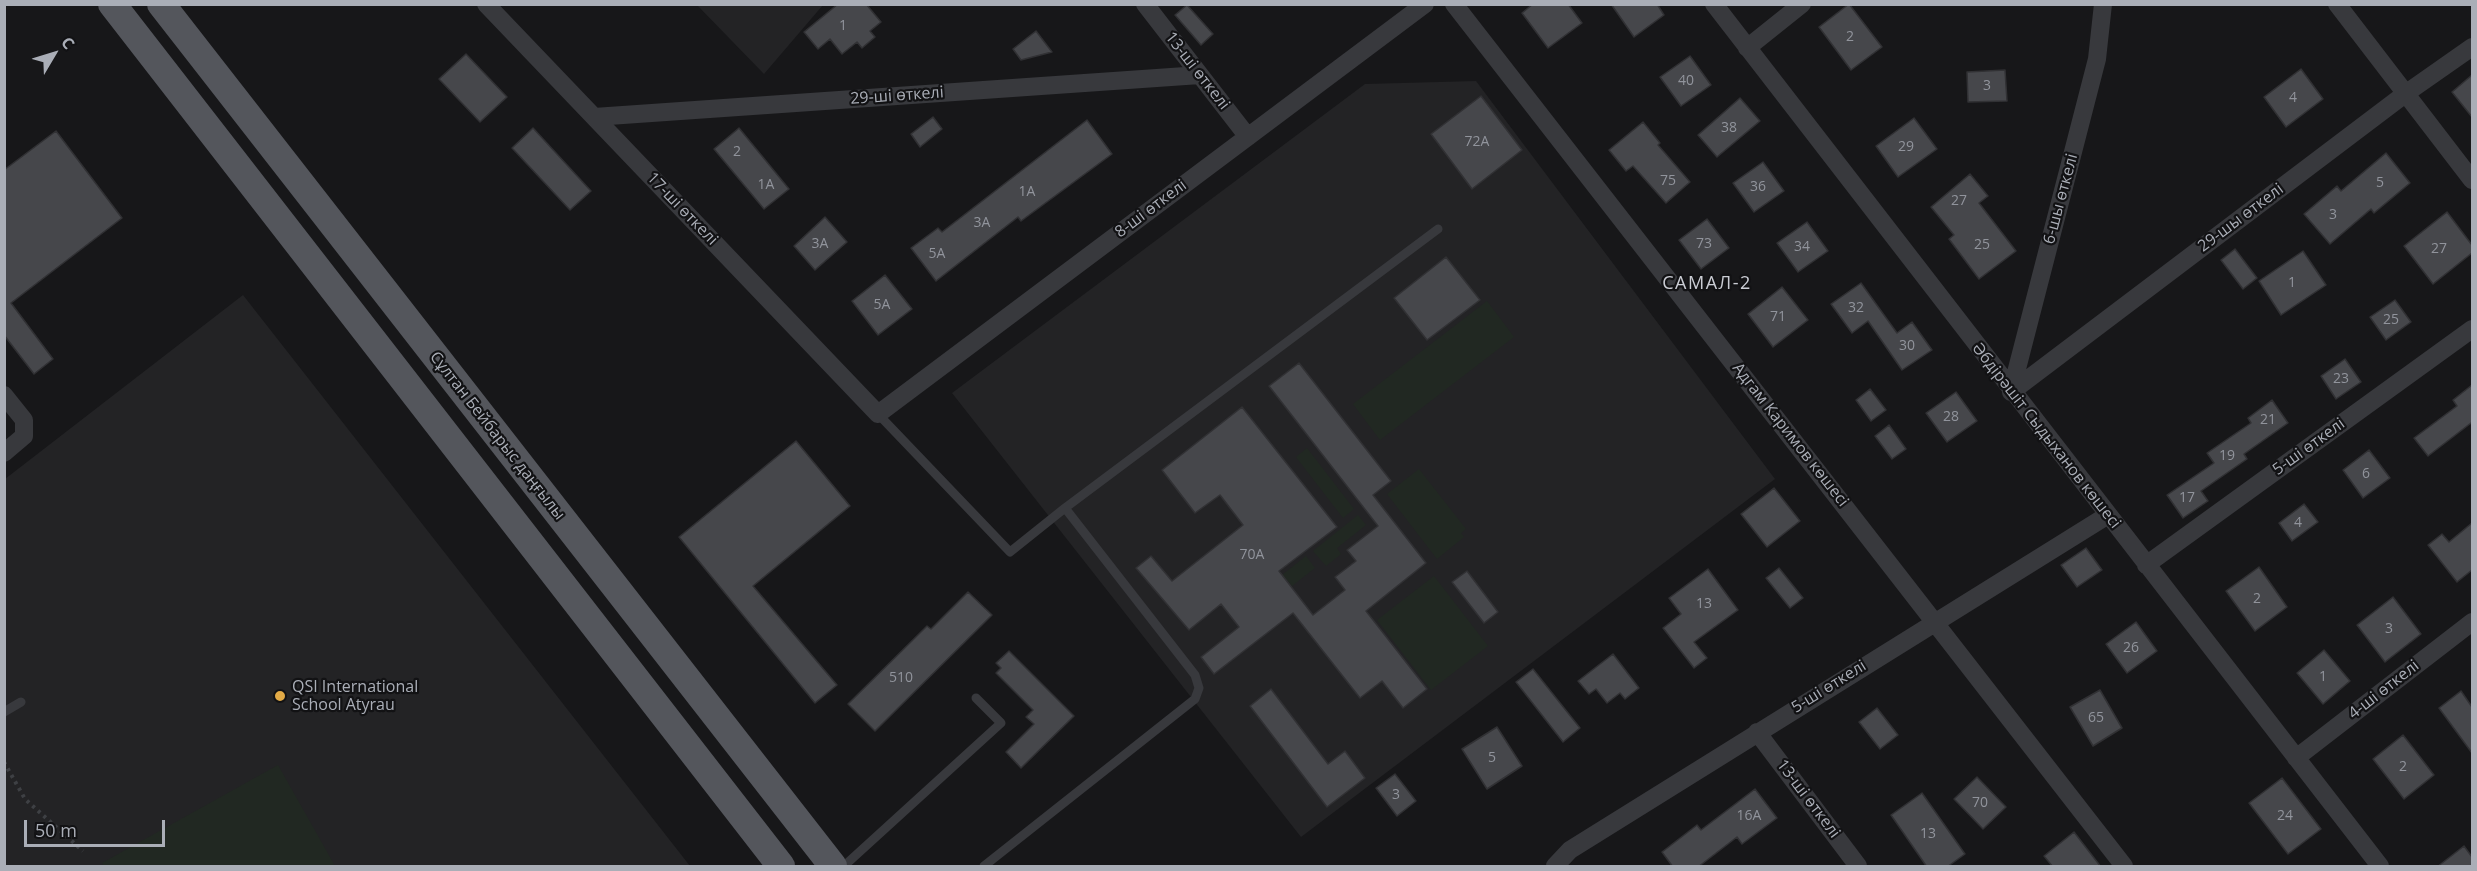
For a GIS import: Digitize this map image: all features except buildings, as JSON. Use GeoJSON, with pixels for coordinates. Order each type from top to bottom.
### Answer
{"type":"FeatureCollection","features":[{"type":"Feature","properties":{"kind":"main road"},"geometry":{"type":"LineString","coordinates":[[112,4],[781,867]]}},
{"type":"Feature","properties":{"kind":"main road","name":"Сұлтан Бейбарыс даңғылы"},"geometry":{"type":"LineString","coordinates":[[161,4],[833,867]]}},
{"type":"Feature","properties":{"kind":"street","name":"17-ші өткелі"},"geometry":{"type":"LineString","coordinates":[[486,4],[878,414]]}},
{"type":"Feature","properties":{"kind":"street","name":"13-ші өткелі"},"geometry":{"type":"LineString","coordinates":[[1145,4],[1248,137]]}},
{"type":"Feature","properties":{"kind":"street","name":"Адгам Каримов көшесі"},"geometry":{"type":"LineString","coordinates":[[1454,4],[1935,620],[2124,867]]}},
{"type":"Feature","properties":{"kind":"street","name":"Әбдірәшіт Сыдыханов көшесі"},"geometry":{"type":"LineString","coordinates":[[1714,4],[2011,392],[2380,867]]}},
{"type":"Feature","properties":{"kind":"street"},"geometry":{"type":"LineString","coordinates":[[1747,48],[1802,4]]}},
{"type":"Feature","properties":{"kind":"street","name":"6-шы өткелі"},"geometry":{"type":"LineString","coordinates":[[2011,392],[2097,59],[2103,4]]}},
{"type":"Feature","properties":{"kind":"street"},"geometry":{"type":"LineString","coordinates":[[2337,4],[2472,180]]}},
{"type":"Feature","properties":{"kind":"street","name":"8-ші өткелі"},"geometry":{"type":"LineString","coordinates":[[878,414],[1423,5]]}},
{"type":"Feature","properties":{"kind":"street","name":"29-шы өткелі"},"geometry":{"type":"LineString","coordinates":[[2011,392],[2405,94],[2472,46]]}},
{"type":"Feature","properties":{"kind":"street","name":"29-ші өткелі"},"geometry":{"type":"LineString","coordinates":[[594,117],[1200,75]]}},
{"type":"Feature","properties":{"kind":"street","name":"5-ші өткелі"},"geometry":{"type":"LineString","coordinates":[[2146,564],[2472,328]]}},
{"type":"Feature","properties":{"kind":"street"},"geometry":{"type":"LineString","coordinates":[[4,395],[24,420],[24,436],[4,453]]}},
{"type":"Feature","properties":{"kind":"street","name":"5-ші өткелі"},"geometry":{"type":"LineString","coordinates":[[1555,867],[1570,850],[1935,620],[2108,515]]}},
{"type":"Feature","properties":{"kind":"street","name":"4-ші өткелі"},"geometry":{"type":"LineString","coordinates":[[2296,758],[2472,622]]}},
{"type":"Feature","properties":{"kind":"street","name":"13-ші өткелі"},"geometry":{"type":"LineString","coordinates":[[1757,732],[1858,867]]}},
{"type":"Feature","properties":{"kind":"lane"},"geometry":{"type":"LineString","coordinates":[[878,414],[1010,552],[1065,508],[1438,229]]}},
{"type":"Feature","properties":{"kind":"lane"},"geometry":{"type":"LineString","coordinates":[[984,867],[1195,699],[1200,688],[1195,675],[1065,508]]}},
{"type":"Feature","properties":{"kind":"lane"},"geometry":{"type":"LineString","coordinates":[[844,867],[1000,723],[976,698]]}},
{"type":"Feature","properties":{"kind":"lane"},"geometry":{"type":"LineString","coordinates":[[4,712],[21,702]]}},
{"type":"Feature","properties":{"kind":"path"},"geometry":{"type":"LineString","coordinates":[[4,762],[25,799],[83,851]]}},
{"type":"Feature","properties":{"kind":"shaded area"},"geometry":{"type":"Polygon","coordinates":[[[697,5],[823,5],[764,74],[697,5]]]}},
{"type":"Feature","properties":{"kind":"shaded area"},"geometry":{"type":"Polygon","coordinates":[[[1476,81],[1775,479],[1301,837],[952,393],[1365,84],[1476,81]]]}},
{"type":"Feature","properties":{"kind":"shaded area","name":"QSI International School Atyrau"},"geometry":{"type":"Polygon","coordinates":[[[243,295],[690,866],[5,866],[5,479],[243,295]]]}},
{"type":"Feature","properties":{"kind":"shaded area"},"geometry":{"type":"Polygon","coordinates":[[[1487,301],[1514,337],[1380,440],[1353,404],[1487,301]]]}},
{"type":"Feature","properties":{"kind":"shaded area"},"geometry":{"type":"Polygon","coordinates":[[[1307,448],[1354,509],[1343,518],[1296,457],[1307,448]]]}},
{"type":"Feature","properties":{"kind":"shaded area"},"geometry":{"type":"Polygon","coordinates":[[[1419,469],[1466,529],[1461,533],[1464,537],[1437,559],[1387,494],[1419,469]]]}},
{"type":"Feature","properties":{"kind":"shaded area"},"geometry":{"type":"Polygon","coordinates":[[[1358,515],[1366,525],[1337,548],[1341,554],[1326,566],[1313,551],[1358,515]]]}},
{"type":"Feature","properties":{"kind":"shaded area"},"geometry":{"type":"Polygon","coordinates":[[[1306,556],[1315,568],[1292,586],[1282,575],[1306,556]]]}},
{"type":"Feature","properties":{"kind":"shaded area"},"geometry":{"type":"Polygon","coordinates":[[[1434,576],[1488,646],[1431,690],[1377,620],[1434,576]]]}},
{"type":"Feature","properties":{"kind":"shaded area"},"geometry":{"type":"Polygon","coordinates":[[[278,765],[335,866],[104,866],[102,863],[278,765]]]}},
{"type":"Feature","properties":{"kind":"place","name":"QSI International School Atyrau"},"geometry":{"type":"Point","coordinates":[280,696]}},
{"type":"Feature","properties":{"kind":"district","name":"САМАЛ-2"},"geometry":{"type":"Point","coordinates":[1707,284]}}]}
